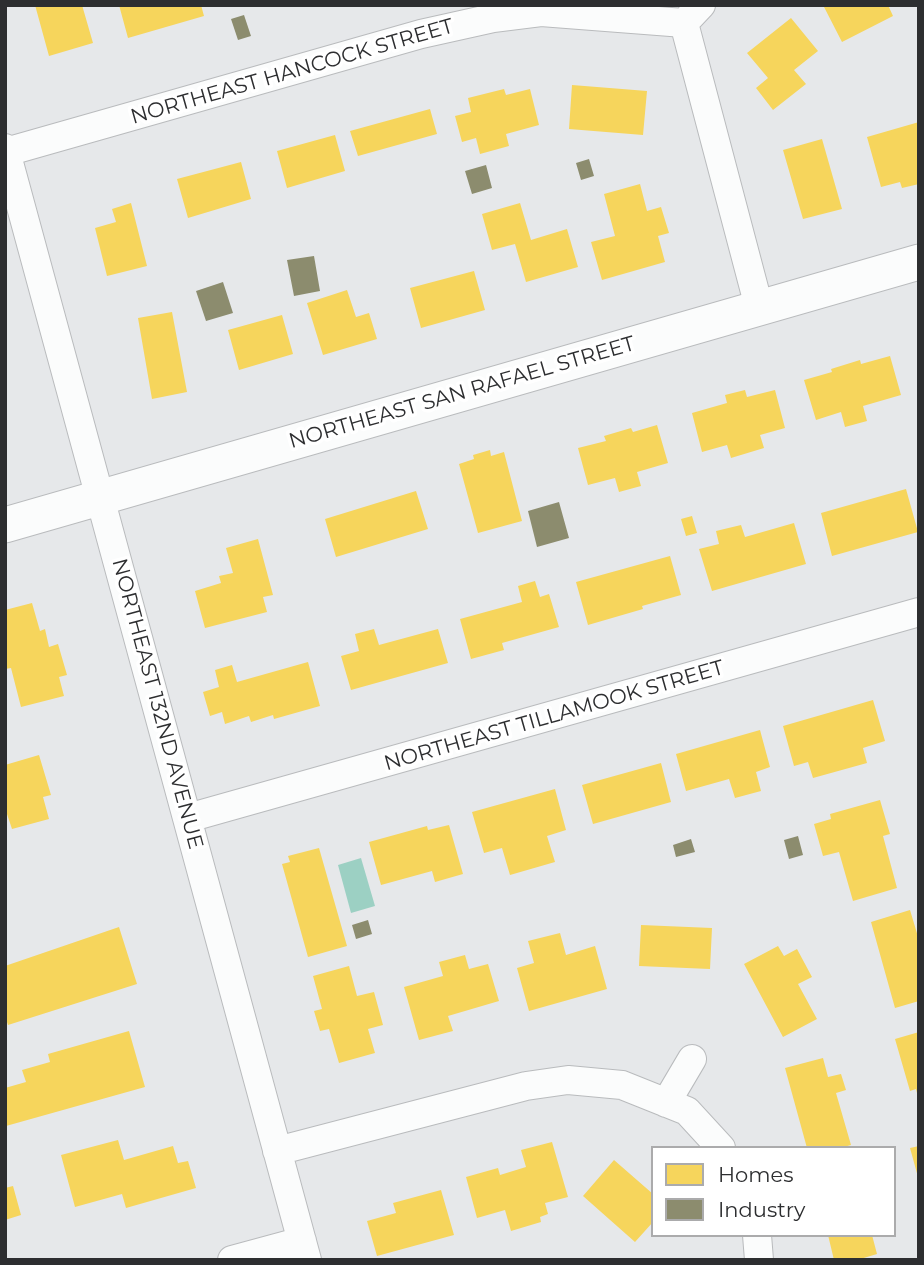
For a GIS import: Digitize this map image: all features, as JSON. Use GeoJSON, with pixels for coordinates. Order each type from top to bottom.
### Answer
{"type":"FeatureCollection","features":[{"type":"Feature","properties":{"kind":"street","name":"NORTHEAST HANCOCK STREET"},"geometry":{"type":"LineString","coordinates":[[6,150],[421,34],[493,18],[541,12],[692,14]]}},
{"type":"Feature","properties":{"kind":"street"},"geometry":{"type":"LineString","coordinates":[[692,14],[759,307]]}},
{"type":"Feature","properties":{"kind":"street","name":"NORTHEAST 132ND AVENUE"},"geometry":{"type":"LineString","coordinates":[[6,150],[304,1250]]}},
{"type":"Feature","properties":{"kind":"street","name":"NORTHEAST SAN RAFAEL STREET"},"geometry":{"type":"LineString","coordinates":[[5,525],[919,262]]}},
{"type":"Feature","properties":{"kind":"street","name":"NORTHEAST TILLAMOOK STREET"},"geometry":{"type":"LineString","coordinates":[[188,818],[917,619]]}},
{"type":"Feature","properties":{"kind":"street"},"geometry":{"type":"LineString","coordinates":[[666,1103],[692,1059]]}},
{"type":"Feature","properties":{"kind":"street"},"geometry":{"type":"LineString","coordinates":[[277,1151],[526,1086],[568,1080],[622,1086],[687,1111],[719,1146]]}},
{"type":"Feature","properties":{"kind":"street"},"geometry":{"type":"LineString","coordinates":[[757,1237],[759,1260]]}},
{"type":"Feature","properties":{"kind":"street"},"geometry":{"type":"LineString","coordinates":[[232,1260],[304,1250]]}},
{"type":"Feature","properties":{"kind":"shaded area"},"geometry":{"type":"Polygon","coordinates":[[[361,858],[375,906],[351,913],[338,865],[361,858]]]}},
{"type":"Feature","properties":{"kind":"building: Homes"},"geometry":{"type":"Polygon","coordinates":[[[35,5],[82,5],[93,43],[49,56],[35,5]]]}},
{"type":"Feature","properties":{"kind":"building: Homes"},"geometry":{"type":"Polygon","coordinates":[[[119,5],[201,5],[204,16],[128,38],[119,5]]]}},
{"type":"Feature","properties":{"kind":"building: Homes"},"geometry":{"type":"Polygon","coordinates":[[[823,5],[888,5],[893,16],[842,42],[823,5]]]}},
{"type":"Feature","properties":{"kind":"building: Homes"},"geometry":{"type":"Polygon","coordinates":[[[791,18],[818,51],[794,70],[806,84],[773,110],[756,88],[768,78],[747,53],[791,18]]]}},
{"type":"Feature","properties":{"kind":"building: Homes"},"geometry":{"type":"Polygon","coordinates":[[[572,85],[647,91],[643,135],[569,129],[572,85]]]}},
{"type":"Feature","properties":{"kind":"building: Homes"},"geometry":{"type":"Polygon","coordinates":[[[504,89],[506,95],[530,89],[539,125],[506,134],[509,146],[480,154],[476,138],[462,142],[455,116],[471,112],[468,98],[504,89]]]}},
{"type":"Feature","properties":{"kind":"building: Homes"},"geometry":{"type":"Polygon","coordinates":[[[430,109],[437,134],[358,156],[350,131],[430,109]]]}},
{"type":"Feature","properties":{"kind":"building: Homes"},"geometry":{"type":"Polygon","coordinates":[[[919,122],[919,184],[902,188],[900,182],[881,187],[867,137],[919,122]]]}},
{"type":"Feature","properties":{"kind":"building: Homes"},"geometry":{"type":"Polygon","coordinates":[[[335,135],[345,171],[287,188],[277,151],[335,135]]]}},
{"type":"Feature","properties":{"kind":"building: Homes"},"geometry":{"type":"Polygon","coordinates":[[[822,139],[842,209],[803,219],[783,150],[822,139]]]}},
{"type":"Feature","properties":{"kind":"building: Homes"},"geometry":{"type":"Polygon","coordinates":[[[241,162],[251,199],[188,218],[177,179],[241,162]]]}},
{"type":"Feature","properties":{"kind":"building: Homes"},"geometry":{"type":"Polygon","coordinates":[[[640,184],[647,211],[661,207],[669,233],[658,236],[665,262],[602,280],[591,242],[615,236],[604,194],[640,184]]]}},
{"type":"Feature","properties":{"kind":"building: Homes"},"geometry":{"type":"Polygon","coordinates":[[[131,203],[147,266],[107,276],[95,228],[116,222],[112,209],[131,203]]]}},
{"type":"Feature","properties":{"kind":"building: Homes"},"geometry":{"type":"Polygon","coordinates":[[[520,203],[531,240],[567,229],[578,267],[526,282],[515,244],[492,250],[482,214],[520,203]]]}},
{"type":"Feature","properties":{"kind":"building: Homes"},"geometry":{"type":"Polygon","coordinates":[[[474,271],[485,310],[421,328],[410,288],[474,271]]]}},
{"type":"Feature","properties":{"kind":"building: Homes"},"geometry":{"type":"Polygon","coordinates":[[[347,290],[356,317],[369,313],[377,339],[323,355],[307,303],[347,290]]]}},
{"type":"Feature","properties":{"kind":"building: Homes"},"geometry":{"type":"Polygon","coordinates":[[[172,312],[187,392],[152,399],[138,318],[172,312]]]}},
{"type":"Feature","properties":{"kind":"building: Homes"},"geometry":{"type":"Polygon","coordinates":[[[282,315],[293,354],[239,370],[228,330],[282,315]]]}},
{"type":"Feature","properties":{"kind":"building: Homes"},"geometry":{"type":"Polygon","coordinates":[[[890,356],[901,395],[863,406],[867,421],[845,427],[841,412],[816,420],[804,380],[860,360],[861,364],[890,356]]]}},
{"type":"Feature","properties":{"kind":"building: Homes"},"geometry":{"type":"Polygon","coordinates":[[[745,390],[747,397],[775,390],[785,428],[760,435],[764,448],[731,458],[727,445],[702,452],[692,413],[727,403],[725,395],[745,390]]]}},
{"type":"Feature","properties":{"kind":"building: Homes"},"geometry":{"type":"Polygon","coordinates":[[[657,425],[668,463],[637,472],[641,486],[619,492],[615,478],[588,485],[578,448],[606,441],[604,436],[631,428],[633,432],[657,425]]]}},
{"type":"Feature","properties":{"kind":"building: Homes"},"geometry":{"type":"Polygon","coordinates":[[[490,450],[491,456],[504,452],[522,521],[478,533],[459,464],[474,459],[473,455],[490,450]]]}},
{"type":"Feature","properties":{"kind":"building: Homes"},"geometry":{"type":"Polygon","coordinates":[[[906,489],[918,532],[832,556],[821,513],[906,489]]]}},
{"type":"Feature","properties":{"kind":"building: Homes"},"geometry":{"type":"Polygon","coordinates":[[[416,491],[428,529],[336,557],[325,519],[416,491]]]}},
{"type":"Feature","properties":{"kind":"building: Homes"},"geometry":{"type":"Polygon","coordinates":[[[692,516],[697,533],[686,536],[681,519],[692,516]]]}},
{"type":"Feature","properties":{"kind":"building: Homes"},"geometry":{"type":"Polygon","coordinates":[[[794,523],[806,564],[712,591],[699,549],[719,544],[716,531],[741,525],[745,537],[794,523]]]}},
{"type":"Feature","properties":{"kind":"building: Homes"},"geometry":{"type":"Polygon","coordinates":[[[258,539],[273,595],[263,597],[267,612],[205,628],[195,591],[221,583],[219,576],[233,573],[226,548],[258,539]]]}},
{"type":"Feature","properties":{"kind":"building: Homes"},"geometry":{"type":"Polygon","coordinates":[[[670,556],[681,595],[588,625],[576,582],[670,556]]]}},
{"type":"Feature","properties":{"kind":"building: Homes"},"geometry":{"type":"Polygon","coordinates":[[[535,581],[540,597],[549,594],[559,627],[502,643],[504,650],[471,659],[460,619],[522,602],[518,586],[535,581]]]}},
{"type":"Feature","properties":{"kind":"building: Homes"},"geometry":{"type":"Polygon","coordinates":[[[32,603],[40,631],[45,629],[49,647],[58,644],[67,675],[59,677],[64,696],[21,707],[11,668],[5,669],[5,610],[32,603]]]}},
{"type":"Feature","properties":{"kind":"building: Homes"},"geometry":{"type":"Polygon","coordinates":[[[374,629],[379,645],[438,629],[448,663],[351,690],[341,656],[359,651],[355,634],[374,629]]]}},
{"type":"Feature","properties":{"kind":"building: Homes"},"geometry":{"type":"Polygon","coordinates":[[[308,662],[320,706],[274,719],[273,715],[251,722],[249,716],[225,724],[222,712],[210,716],[203,692],[219,687],[215,670],[232,665],[237,682],[308,662]]]}},
{"type":"Feature","properties":{"kind":"building: Homes"},"geometry":{"type":"Polygon","coordinates":[[[873,700],[885,741],[863,748],[867,763],[813,778],[808,762],[794,766],[783,726],[873,700]]]}},
{"type":"Feature","properties":{"kind":"building: Homes"},"geometry":{"type":"Polygon","coordinates":[[[760,730],[770,767],[756,772],[761,791],[735,798],[729,779],[686,791],[676,754],[760,730]]]}},
{"type":"Feature","properties":{"kind":"building: Homes"},"geometry":{"type":"Polygon","coordinates":[[[39,755],[51,795],[43,797],[49,819],[12,829],[5,808],[5,765],[39,755]]]}},
{"type":"Feature","properties":{"kind":"building: Homes"},"geometry":{"type":"Polygon","coordinates":[[[661,763],[671,802],[593,824],[582,785],[661,763]]]}},
{"type":"Feature","properties":{"kind":"building: Homes"},"geometry":{"type":"Polygon","coordinates":[[[555,789],[566,830],[547,836],[555,862],[510,875],[502,848],[484,853],[472,812],[555,789]]]}},
{"type":"Feature","properties":{"kind":"building: Homes"},"geometry":{"type":"Polygon","coordinates":[[[880,800],[890,834],[883,836],[897,888],[853,901],[839,852],[823,856],[814,824],[831,819],[830,814],[880,800]]]}},
{"type":"Feature","properties":{"kind":"building: Homes"},"geometry":{"type":"Polygon","coordinates":[[[449,825],[463,874],[435,882],[432,871],[381,885],[369,842],[427,826],[428,830],[449,825]]]}},
{"type":"Feature","properties":{"kind":"building: Homes"},"geometry":{"type":"Polygon","coordinates":[[[319,848],[347,946],[308,957],[282,864],[290,862],[288,856],[319,848]]]}},
{"type":"Feature","properties":{"kind":"building: Homes"},"geometry":{"type":"Polygon","coordinates":[[[910,910],[919,940],[919,1001],[895,1008],[871,922],[910,910]]]}},
{"type":"Feature","properties":{"kind":"building: Homes"},"geometry":{"type":"Polygon","coordinates":[[[641,925],[712,928],[710,969],[639,966],[641,925]]]}},
{"type":"Feature","properties":{"kind":"building: Homes"},"geometry":{"type":"Polygon","coordinates":[[[119,927],[137,984],[8,1025],[5,1016],[5,966],[119,927]]]}},
{"type":"Feature","properties":{"kind":"building: Homes"},"geometry":{"type":"Polygon","coordinates":[[[560,933],[566,955],[595,946],[607,989],[529,1011],[517,968],[534,963],[528,941],[560,933]]]}},
{"type":"Feature","properties":{"kind":"building: Homes"},"geometry":{"type":"Polygon","coordinates":[[[778,946],[784,956],[797,949],[812,977],[798,984],[817,1019],[783,1037],[744,964],[778,946]]]}},
{"type":"Feature","properties":{"kind":"building: Homes"},"geometry":{"type":"Polygon","coordinates":[[[465,955],[469,969],[488,964],[499,1001],[448,1016],[453,1031],[419,1040],[404,987],[443,976],[439,962],[465,955]]]}},
{"type":"Feature","properties":{"kind":"building: Homes"},"geometry":{"type":"Polygon","coordinates":[[[349,966],[357,996],[374,992],[383,1025],[368,1029],[375,1053],[339,1063],[329,1029],[320,1031],[314,1011],[322,1009],[313,976],[349,966]]]}},
{"type":"Feature","properties":{"kind":"building: Homes"},"geometry":{"type":"Polygon","coordinates":[[[129,1031],[145,1087],[6,1126],[5,1088],[26,1082],[22,1070],[50,1062],[48,1054],[129,1031]]]}},
{"type":"Feature","properties":{"kind":"building: Homes"},"geometry":{"type":"Polygon","coordinates":[[[919,1032],[918,1097],[916,1089],[910,1091],[895,1039],[919,1032]]]}},
{"type":"Feature","properties":{"kind":"building: Homes"},"geometry":{"type":"Polygon","coordinates":[[[823,1058],[828,1077],[841,1074],[846,1090],[836,1093],[851,1145],[806,1146],[785,1068],[823,1058]]]}},
{"type":"Feature","properties":{"kind":"building: Homes"},"geometry":{"type":"Polygon","coordinates":[[[118,1140],[124,1160],[173,1146],[178,1163],[188,1161],[196,1188],[126,1208],[122,1194],[75,1207],[61,1155],[118,1140]]]}},
{"type":"Feature","properties":{"kind":"building: Homes"},"geometry":{"type":"Polygon","coordinates":[[[552,1142],[568,1197],[545,1203],[548,1214],[540,1217],[541,1222],[511,1231],[505,1210],[477,1218],[466,1177],[498,1168],[500,1175],[526,1167],[521,1150],[552,1142]]]}},
{"type":"Feature","properties":{"kind":"building: Homes"},"geometry":{"type":"Polygon","coordinates":[[[919,1146],[919,1177],[918,1177],[910,1148],[919,1146]]]}},
{"type":"Feature","properties":{"kind":"building: Homes"},"geometry":{"type":"Polygon","coordinates":[[[614,1160],[651,1192],[651,1224],[635,1242],[583,1196],[614,1160]]]}},
{"type":"Feature","properties":{"kind":"building: Homes"},"geometry":{"type":"Polygon","coordinates":[[[13,1186],[21,1215],[5,1220],[5,1188],[13,1186]]]}},
{"type":"Feature","properties":{"kind":"building: Homes"},"geometry":{"type":"Polygon","coordinates":[[[441,1190],[454,1235],[377,1256],[367,1221],[396,1213],[393,1203],[441,1190]]]}},
{"type":"Feature","properties":{"kind":"building: Homes"},"geometry":{"type":"Polygon","coordinates":[[[828,1237],[873,1237],[877,1254],[857,1260],[834,1260],[828,1237]]]}},
{"type":"Feature","properties":{"kind":"building: Industry"},"geometry":{"type":"Polygon","coordinates":[[[244,15],[251,36],[238,40],[231,19],[244,15]]]}},
{"type":"Feature","properties":{"kind":"building: Industry"},"geometry":{"type":"Polygon","coordinates":[[[589,159],[594,176],[581,180],[576,163],[589,159]]]}},
{"type":"Feature","properties":{"kind":"building: Industry"},"geometry":{"type":"Polygon","coordinates":[[[486,165],[492,188],[472,194],[465,171],[486,165]]]}},
{"type":"Feature","properties":{"kind":"building: Industry"},"geometry":{"type":"Polygon","coordinates":[[[314,256],[320,291],[294,296],[287,260],[314,256]]]}},
{"type":"Feature","properties":{"kind":"building: Industry"},"geometry":{"type":"Polygon","coordinates":[[[223,282],[233,313],[206,321],[196,291],[223,282]]]}},
{"type":"Feature","properties":{"kind":"building: Industry"},"geometry":{"type":"Polygon","coordinates":[[[559,502],[569,538],[537,547],[528,511],[559,502]]]}},
{"type":"Feature","properties":{"kind":"building: Industry"},"geometry":{"type":"Polygon","coordinates":[[[798,836],[803,855],[789,859],[784,840],[798,836]]]}},
{"type":"Feature","properties":{"kind":"building: Industry"},"geometry":{"type":"Polygon","coordinates":[[[691,839],[695,852],[676,857],[673,845],[691,839]]]}},
{"type":"Feature","properties":{"kind":"building: Industry"},"geometry":{"type":"Polygon","coordinates":[[[368,920],[372,934],[356,939],[352,925],[368,920]]]}}]}
